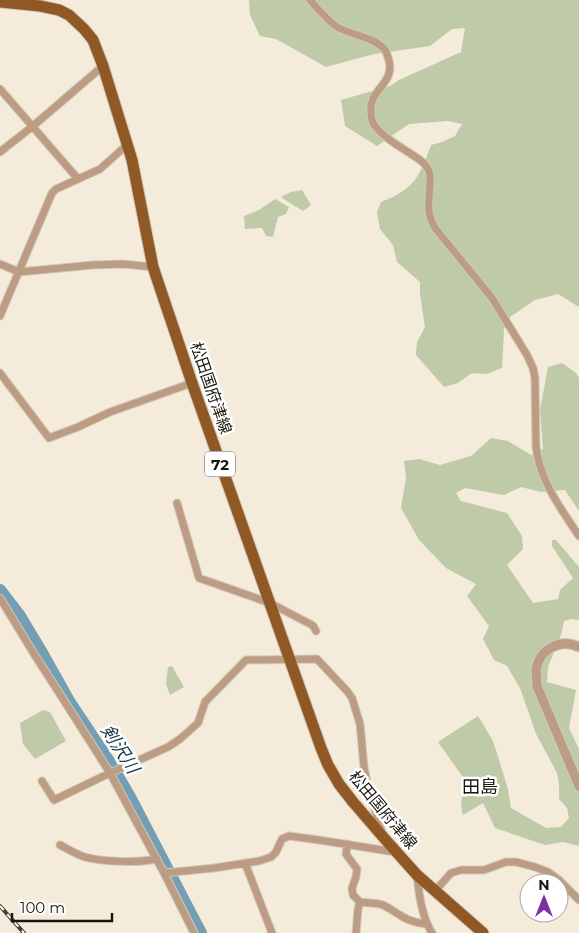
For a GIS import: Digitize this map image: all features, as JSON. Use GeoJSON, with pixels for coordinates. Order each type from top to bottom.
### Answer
{"type":"FeatureCollection","features":[{"type":"Feature","properties":{"kind":"main road","name":"松田国府津線"},"geometry":{"type":"LineString","coordinates":[[2,1],[59,10],[68,14],[93,40],[128,144],[153,267],[192,383],[328,765],[339,784],[353,802],[417,875],[483,933]]}},
{"type":"Feature","properties":{"kind":"street"},"geometry":{"type":"LineString","coordinates":[[310,0],[333,24],[345,31],[374,42],[386,51],[390,64],[389,76],[371,102],[372,122],[382,133],[422,161],[429,170],[428,205],[431,222],[492,298],[528,356],[535,378],[536,447],[540,469],[555,499],[579,536]]}},
{"type":"Feature","properties":{"kind":"street"},"geometry":{"type":"LineString","coordinates":[[0,152],[103,66]]}},
{"type":"Feature","properties":{"kind":"street"},"geometry":{"type":"LineString","coordinates":[[0,89],[78,179]]}},
{"type":"Feature","properties":{"kind":"street"},"geometry":{"type":"LineString","coordinates":[[0,316],[52,193],[100,169],[128,144]]}},
{"type":"Feature","properties":{"kind":"street"},"geometry":{"type":"LineString","coordinates":[[0,264],[19,272],[92,265],[122,264],[153,267]]}},
{"type":"Feature","properties":{"kind":"street"},"geometry":{"type":"LineString","coordinates":[[0,373],[49,438],[110,412],[192,383]]}},
{"type":"Feature","properties":{"kind":"street"},"geometry":{"type":"LineString","coordinates":[[177,503],[199,578],[270,603],[312,625],[316,631]]}},
{"type":"Feature","properties":{"kind":"street"},"geometry":{"type":"LineString","coordinates":[[0,598],[110,772],[194,933]]}},
{"type":"Feature","properties":{"kind":"street"},"geometry":{"type":"LineString","coordinates":[[579,647],[572,644],[553,646],[543,654],[536,670],[538,686],[579,786]]}},
{"type":"Feature","properties":{"kind":"street"},"geometry":{"type":"LineString","coordinates":[[42,781],[54,800],[110,772],[168,747],[198,723],[205,702],[246,660],[317,659],[352,698],[360,724],[368,788],[384,838]]}},
{"type":"Feature","properties":{"kind":"street"},"geometry":{"type":"LineString","coordinates":[[164,873],[258,861],[271,857],[276,852],[282,839],[289,836],[398,852]]}},
{"type":"Feature","properties":{"kind":"street"},"geometry":{"type":"LineString","coordinates":[[347,844],[346,854],[357,870],[352,888],[353,895],[360,902],[382,904],[405,919],[418,924],[426,924]]}},
{"type":"Feature","properties":{"kind":"street"},"geometry":{"type":"LineString","coordinates":[[60,846],[84,857],[106,860],[148,861],[157,859]]}},
{"type":"Feature","properties":{"kind":"street"},"geometry":{"type":"LineString","coordinates":[[434,890],[451,873],[461,870],[484,870],[506,862],[516,862],[548,872],[579,900]]}},
{"type":"Feature","properties":{"kind":"street"},"geometry":{"type":"LineString","coordinates":[[246,863],[272,933]]}},
{"type":"Feature","properties":{"kind":"street"},"geometry":{"type":"LineString","coordinates":[[417,875],[426,924],[432,933]]}},
{"type":"Feature","properties":{"kind":"street"},"geometry":{"type":"LineString","coordinates":[[356,933],[360,902]]}},
{"type":"Feature","properties":{"kind":"green space"},"geometry":{"type":"Polygon","coordinates":[[[249,0],[579,0],[579,307],[558,294],[535,300],[510,317],[504,329],[502,368],[487,374],[472,373],[458,383],[444,387],[416,355],[417,342],[425,327],[420,282],[397,262],[393,245],[380,229],[377,212],[381,202],[399,194],[417,178],[431,145],[455,136],[462,124],[448,121],[409,124],[377,146],[345,126],[341,100],[390,86],[399,80],[461,52],[465,28],[452,29],[430,46],[374,54],[326,67],[276,39],[260,36],[250,15],[249,0]]]}},
{"type":"Feature","properties":{"kind":"green space"},"geometry":{"type":"Polygon","coordinates":[[[302,190],[311,205],[303,211],[281,197],[291,192],[302,190]]]}},
{"type":"Feature","properties":{"kind":"green space"},"geometry":{"type":"Polygon","coordinates":[[[275,199],[289,207],[286,214],[278,217],[273,237],[266,236],[262,228],[245,229],[244,216],[259,210],[275,199]]]}},
{"type":"Feature","properties":{"kind":"green space"},"geometry":{"type":"Polygon","coordinates":[[[562,363],[576,373],[579,378],[579,511],[565,490],[541,492],[521,487],[504,495],[465,488],[456,493],[461,501],[507,513],[522,536],[523,549],[507,565],[533,603],[558,599],[560,590],[573,578],[552,546],[552,540],[556,540],[579,567],[579,620],[564,621],[561,635],[548,667],[547,682],[576,690],[569,728],[579,749],[579,846],[563,842],[545,845],[495,828],[483,803],[463,815],[461,802],[465,780],[438,742],[478,716],[493,741],[508,789],[511,808],[546,828],[561,827],[569,818],[567,808],[559,799],[557,773],[536,734],[520,688],[507,666],[494,660],[483,639],[489,626],[467,596],[476,584],[446,568],[419,540],[401,508],[406,478],[404,461],[419,459],[440,465],[471,456],[491,438],[508,441],[531,455],[543,449],[540,410],[548,367],[562,363]]]}},
{"type":"Feature","properties":{"kind":"green space"},"geometry":{"type":"Polygon","coordinates":[[[172,666],[184,687],[170,695],[166,684],[168,667],[172,666]]]}},
{"type":"Feature","properties":{"kind":"green space"},"geometry":{"type":"Polygon","coordinates":[[[43,710],[50,712],[66,741],[35,759],[23,744],[20,723],[43,710]]]}},
{"type":"Feature","properties":{"kind":"waterway","name":"剣沢川"},"geometry":{"type":"LineString","coordinates":[[0,590],[20,616],[69,701],[109,761],[130,797],[201,933]]}},
{"type":"Feature","properties":{"kind":"railway"},"geometry":{"type":"LineString","coordinates":[[0,906],[24,933]]}},
{"type":"Feature","properties":{"kind":"district","name":"田島"},"geometry":{"type":"Point","coordinates":[480,787]}}]}
